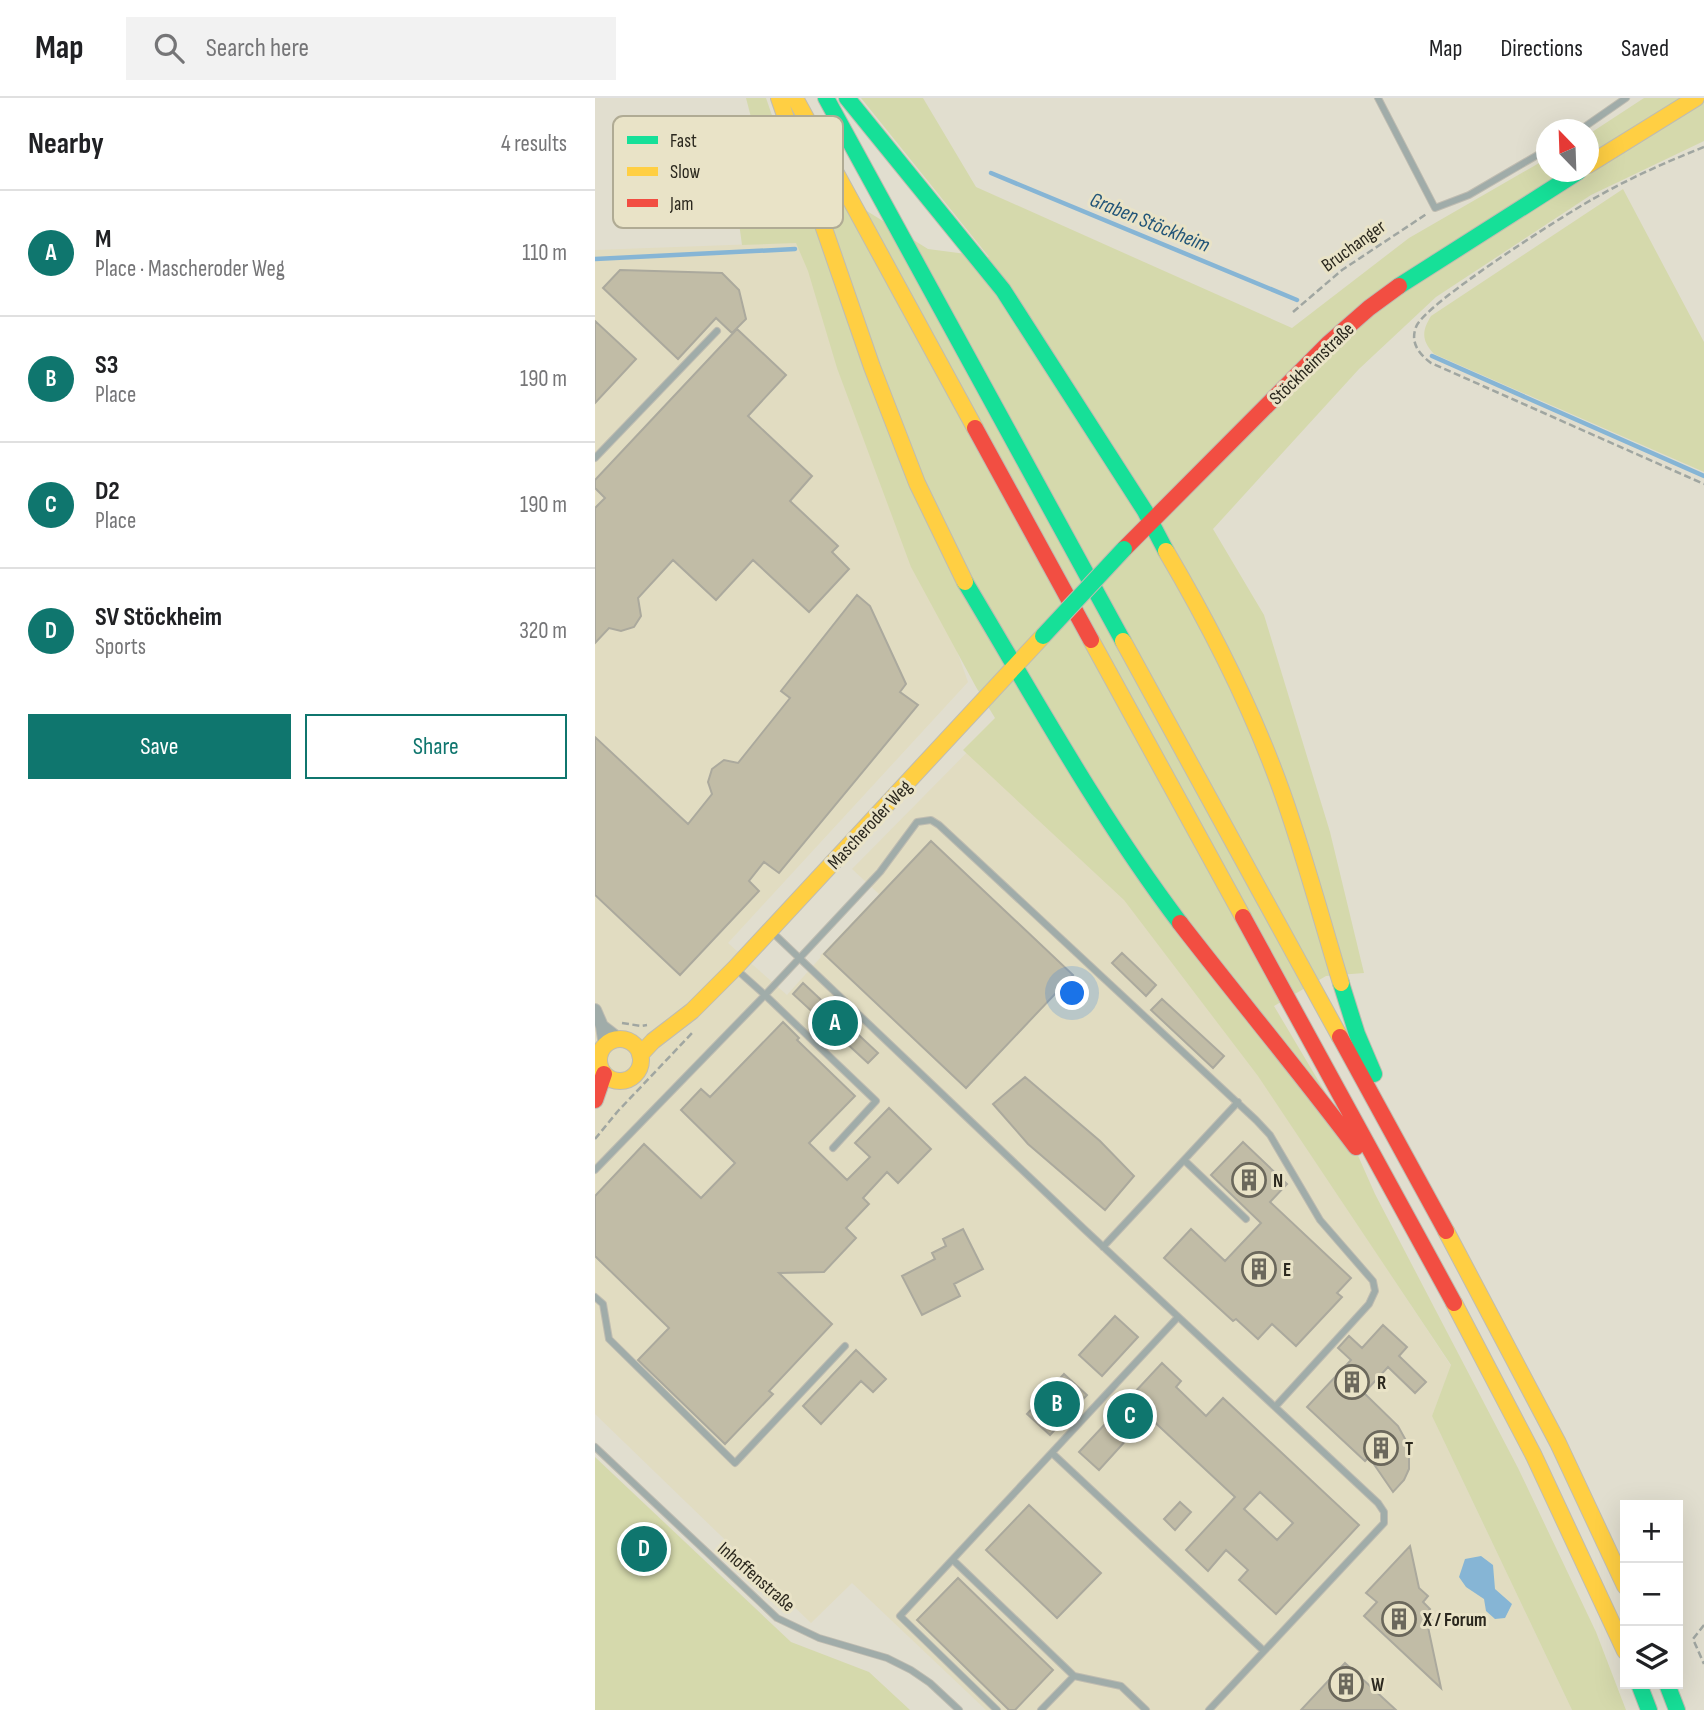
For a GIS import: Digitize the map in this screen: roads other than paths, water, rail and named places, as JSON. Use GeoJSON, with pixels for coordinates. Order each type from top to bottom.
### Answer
{"type":"FeatureCollection","features":[{"type":"Feature","properties":{"kind":"main road"},"geometry":{"type":"LineString","coordinates":[[779,98],[785,116]]}},
{"type":"Feature","properties":{"kind":"main road"},"geometry":{"type":"LineString","coordinates":[[795,98],[805,116]]}},
{"type":"Feature","properties":{"kind":"main road"},"geometry":{"type":"LineString","coordinates":[[826,98],[836,116]]}},
{"type":"Feature","properties":{"kind":"main road"},"geometry":{"type":"LineString","coordinates":[[847,98],[1003,290],[1151,522],[1191,593],[1254,720],[1283,795],[1357,1034],[1422,1188]]}},
{"type":"Feature","properties":{"kind":"main road"},"geometry":{"type":"LineString","coordinates":[[1599,158],[1696,98]]}},
{"type":"Feature","properties":{"kind":"main road"},"geometry":{"type":"LineString","coordinates":[[843,129],[1422,1188],[1558,1443],[1620,1575]]}},
{"type":"Feature","properties":{"kind":"main road","name":"Stöckheimstraße"},"geometry":{"type":"LineString","coordinates":[[1078,598],[1329,343],[1369,308],[1414,275],[1563,182]]}},
{"type":"Feature","properties":{"kind":"main road"},"geometry":{"type":"LineString","coordinates":[[843,186],[1407,1216],[1534,1455],[1620,1640]]}},
{"type":"Feature","properties":{"kind":"main road"},"geometry":{"type":"LineString","coordinates":[[824,228],[872,367],[917,483],[959,573],[1109,822],[1143,873],[1235,994],[1299,1070],[1407,1216]]}},
{"type":"Feature","properties":{"kind":"main road","name":"Mascheroder Weg"},"geometry":{"type":"LineString","coordinates":[[638,1052],[692,1011],[735,968],[1078,598]]}},
{"type":"Feature","properties":{"kind":"main road"},"geometry":{"type":"LineString","coordinates":[[613,1043],[632,1044],[638,1052],[639,1068],[636,1073],[625,1080],[603,1086],[599,1057],[613,1043]]}},
{"type":"Feature","properties":{"kind":"main road"},"geometry":{"type":"LineString","coordinates":[[1641,1689],[1649,1710]]}},
{"type":"Feature","properties":{"kind":"main road"},"geometry":{"type":"LineString","coordinates":[[1669,1689],[1677,1710]]}},
{"type":"Feature","properties":{"kind":"street"},"geometry":{"type":"LineString","coordinates":[[595,1010],[613,1043]]}},
{"type":"Feature","properties":{"kind":"lane"},"geometry":{"type":"LineString","coordinates":[[1378,98],[1435,208],[1469,195],[1536,156]]}},
{"type":"Feature","properties":{"kind":"lane"},"geometry":{"type":"LineString","coordinates":[[1596,119],[1626,98]]}},
{"type":"Feature","properties":{"kind":"lane"},"geometry":{"type":"LineString","coordinates":[[595,458],[717,331]]}},
{"type":"Feature","properties":{"kind":"lane"},"geometry":{"type":"LineString","coordinates":[[595,1170],[880,872],[910,828],[917,822],[931,820],[1238,1102],[1270,1135],[1320,1220],[1373,1281],[1375,1292],[1369,1304],[1275,1407]]}},
{"type":"Feature","properties":{"kind":"lane"},"geometry":{"type":"LineString","coordinates":[[770,931],[1378,1503],[1384,1512],[1384,1523],[1209,1710]]}},
{"type":"Feature","properties":{"kind":"lane"},"geometry":{"type":"LineString","coordinates":[[735,968],[876,1101],[833,1148]]}},
{"type":"Feature","properties":{"kind":"lane"},"geometry":{"type":"LineString","coordinates":[[1103,1247],[1238,1102]]}},
{"type":"Feature","properties":{"kind":"lane"},"geometry":{"type":"LineString","coordinates":[[1184,1160],[1246,1219]]}},
{"type":"Feature","properties":{"kind":"lane"},"geometry":{"type":"LineString","coordinates":[[595,1297],[603,1304],[609,1339],[734,1463],[845,1346]]}},
{"type":"Feature","properties":{"kind":"lane"},"geometry":{"type":"LineString","coordinates":[[997,1710],[900,1616],[1178,1317]]}},
{"type":"Feature","properties":{"kind":"lane","name":"Inhoffenstraße"},"geometry":{"type":"LineString","coordinates":[[595,1447],[776,1619],[819,1639],[887,1658],[930,1683],[959,1710]]}},
{"type":"Feature","properties":{"kind":"lane"},"geometry":{"type":"LineString","coordinates":[[1052,1453],[1264,1651]]}},
{"type":"Feature","properties":{"kind":"lane"},"geometry":{"type":"LineString","coordinates":[[953,1560],[1074,1676],[1121,1686],[1146,1710]]}},
{"type":"Feature","properties":{"kind":"lane"},"geometry":{"type":"LineString","coordinates":[[1041,1710],[1074,1676]]}},
{"type":"Feature","properties":{"kind":"water"},"geometry":{"type":"Polygon","coordinates":[[[1481,1556],[1493,1565],[1495,1589],[1512,1604],[1505,1618],[1495,1619],[1486,1611],[1484,1599],[1466,1587],[1459,1577],[1465,1559],[1481,1556]]]}},
{"type":"Feature","properties":{"kind":"waterway","name":"Graben Stöckheim"},"geometry":{"type":"LineString","coordinates":[[991,173],[1297,300]]}},
{"type":"Feature","properties":{"kind":"waterway","name":"Graben Stöckheim"},"geometry":{"type":"LineString","coordinates":[[595,259],[795,249]]}},
{"type":"Feature","properties":{"kind":"waterway","name":"Graben Stöckheim"},"geometry":{"type":"LineString","coordinates":[[1432,356],[1704,476]]}},
{"type":"Feature","properties":{"kind":"place","name":"M"},"geometry":{"type":"Point","coordinates":[835,1023]}},
{"type":"Feature","properties":{"kind":"place","name":"N"},"geometry":{"type":"Point","coordinates":[1249,1180]}},
{"type":"Feature","properties":{"kind":"place","name":"E"},"geometry":{"type":"Point","coordinates":[1259,1269]}},
{"type":"Feature","properties":{"kind":"place","name":"R"},"geometry":{"type":"Point","coordinates":[1352,1382]}},
{"type":"Feature","properties":{"kind":"place","name":"S3"},"geometry":{"type":"Point","coordinates":[1057,1404]}},
{"type":"Feature","properties":{"kind":"place","name":"D2"},"geometry":{"type":"Point","coordinates":[1130,1416]}},
{"type":"Feature","properties":{"kind":"place","name":"T"},"geometry":{"type":"Point","coordinates":[1381,1448]}},
{"type":"Feature","properties":{"kind":"place","name":"SV Stöckheim"},"geometry":{"type":"Point","coordinates":[644,1549]}},
{"type":"Feature","properties":{"kind":"place","name":"X / Forum"},"geometry":{"type":"Point","coordinates":[1399,1619]}},
{"type":"Feature","properties":{"kind":"place","name":"W"},"geometry":{"type":"Point","coordinates":[1346,1684]}}]}
